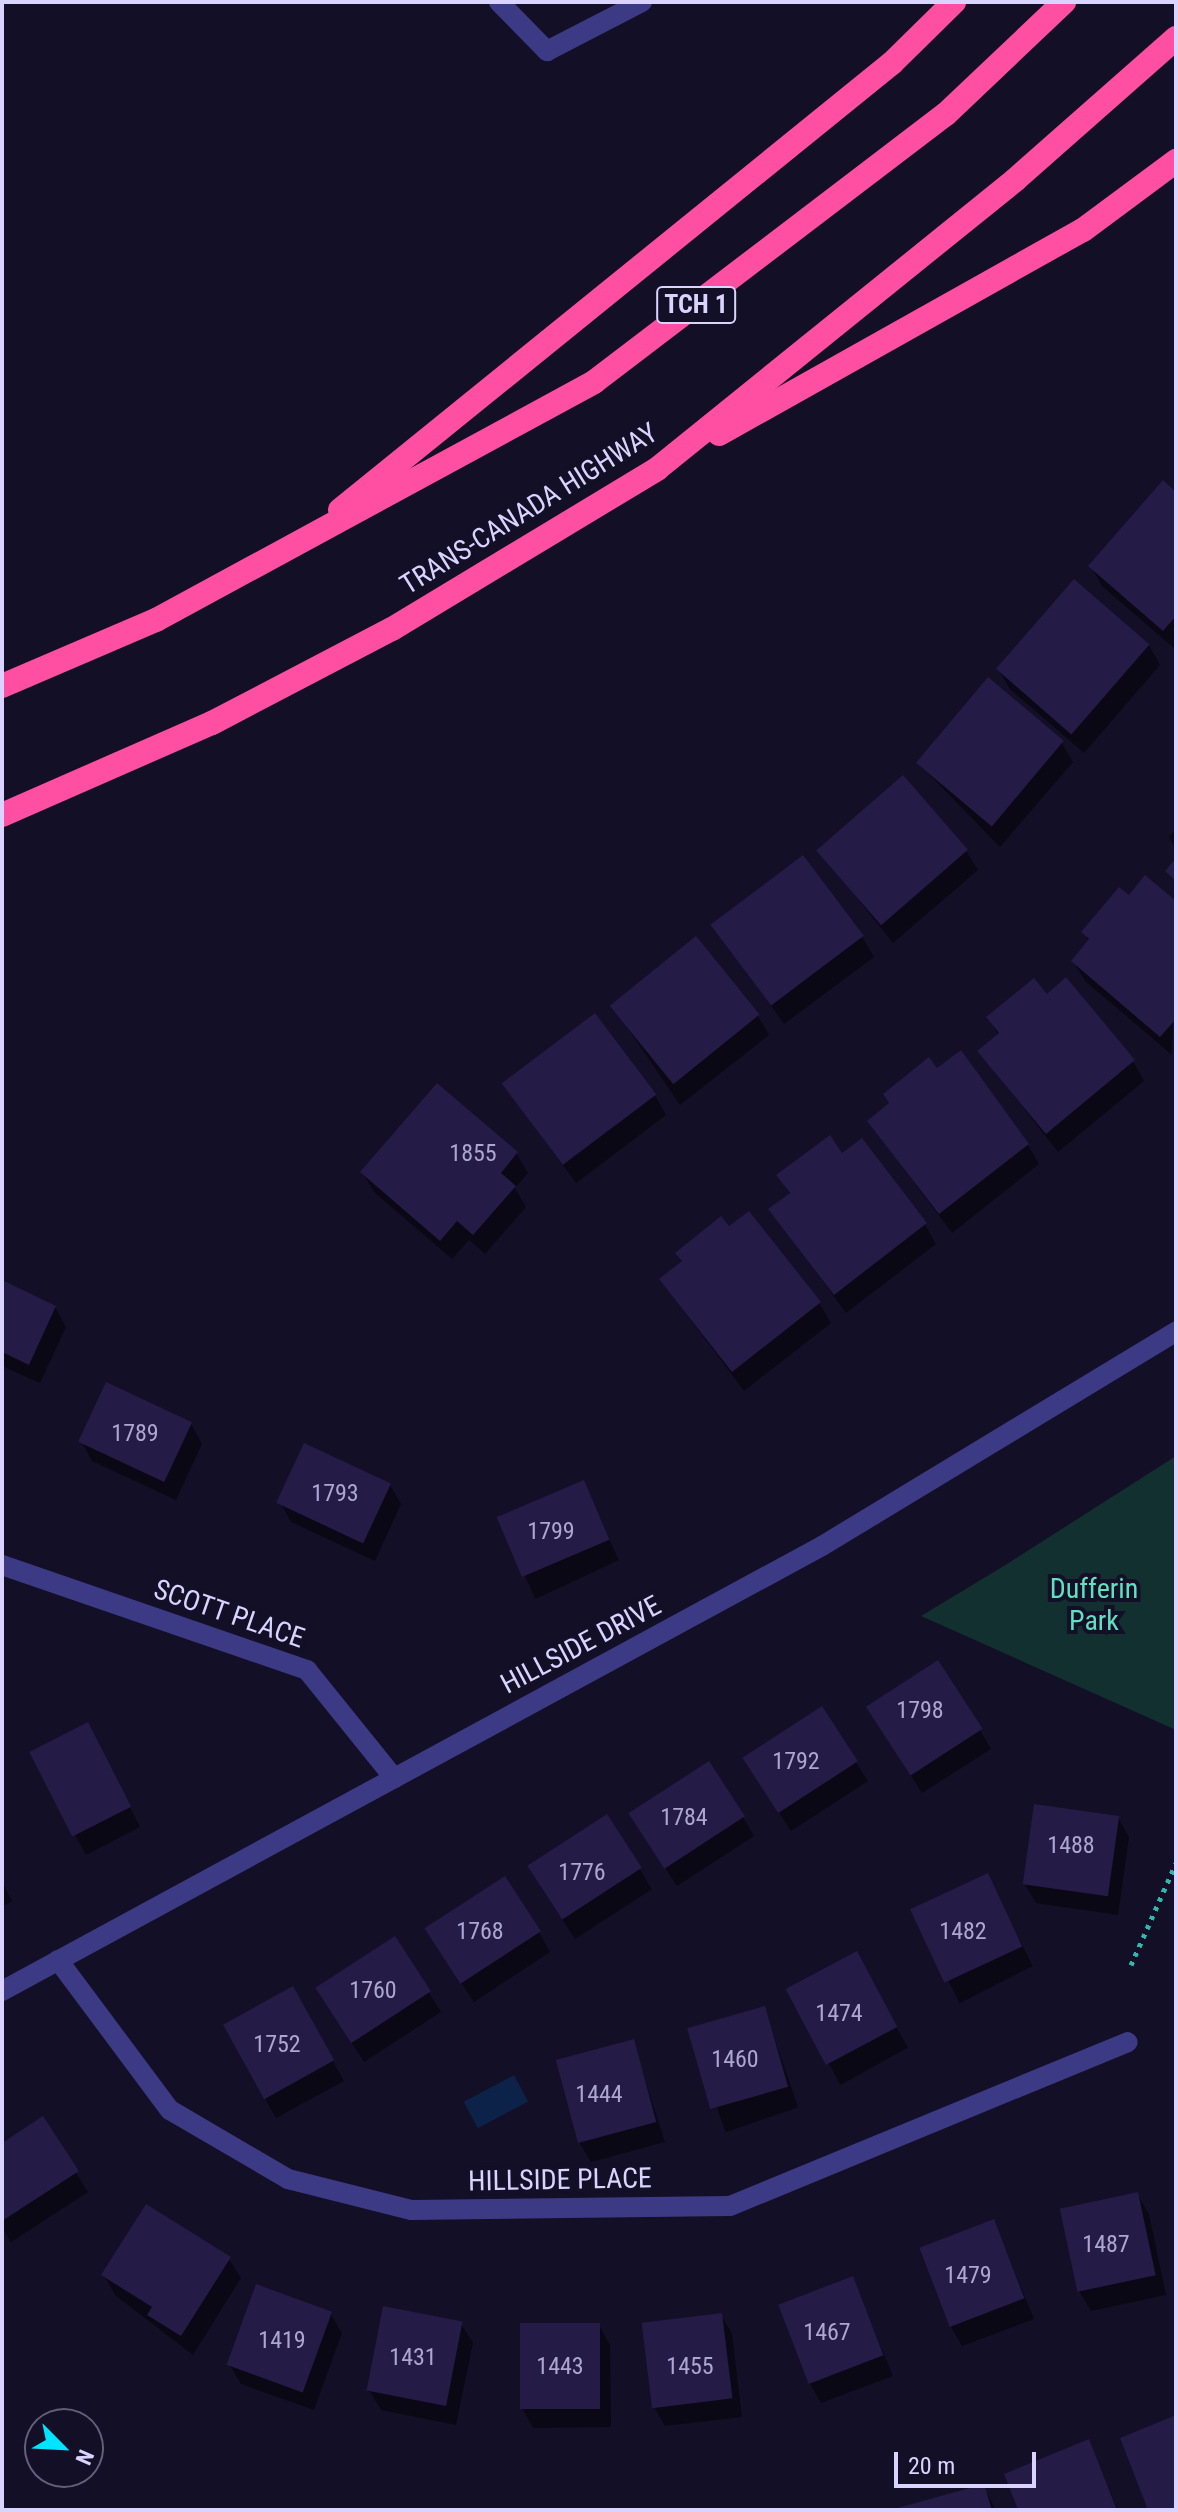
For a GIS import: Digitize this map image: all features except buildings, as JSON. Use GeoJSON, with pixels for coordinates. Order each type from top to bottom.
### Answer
{"type":"FeatureCollection","features":[{"type":"Feature","properties":{"kind":"highway"},"geometry":{"type":"LineString","coordinates":[[289,551],[892,63],[954,2]]}},
{"type":"Feature","properties":{"kind":"highway","name":"TCH 1"},"geometry":{"type":"LineString","coordinates":[[2,686],[156,620],[289,551],[594,382],[946,114],[1064,2]]}},
{"type":"Feature","properties":{"kind":"highway","name":"TRANS-CANADA HIGHWAY"},"geometry":{"type":"LineString","coordinates":[[2,815],[212,723],[392,629],[657,469],[1015,180],[1176,38]]}},
{"type":"Feature","properties":{"kind":"highway"},"geometry":{"type":"LineString","coordinates":[[657,469],[1083,230],[1176,161]]}},
{"type":"Feature","properties":{"kind":"street"},"geometry":{"type":"LineString","coordinates":[[499,2],[547,51],[642,2]]}},
{"type":"Feature","properties":{"kind":"street","name":"HILLSIDE DRIVE"},"geometry":{"type":"LineString","coordinates":[[2,1991],[822,1546],[1176,1332]]}},
{"type":"Feature","properties":{"kind":"street","name":"SCOTT PLACE"},"geometry":{"type":"LineString","coordinates":[[2,1565],[307,1670],[394,1778]]}},
{"type":"Feature","properties":{"kind":"street","name":"HILLSIDE PLACE"},"geometry":{"type":"LineString","coordinates":[[58,1960],[170,2110],[288,2179],[411,2210],[730,2206],[1128,2042]]}},
{"type":"Feature","properties":{"kind":"path"},"geometry":{"type":"LineString","coordinates":[[1131,1965],[1176,1863]]}},
{"type":"Feature","properties":{"kind":"green space","name":"Dufferin Park"},"geometry":{"type":"Polygon","coordinates":[[[1176,1456],[1176,1730],[921,1616],[1007,1564],[1176,1456]]]}},
{"type":"Feature","properties":{"kind":"water"},"geometry":{"type":"Polygon","coordinates":[[[514,2075],[528,2101],[478,2128],[464,2102],[514,2075]]]}}]}
